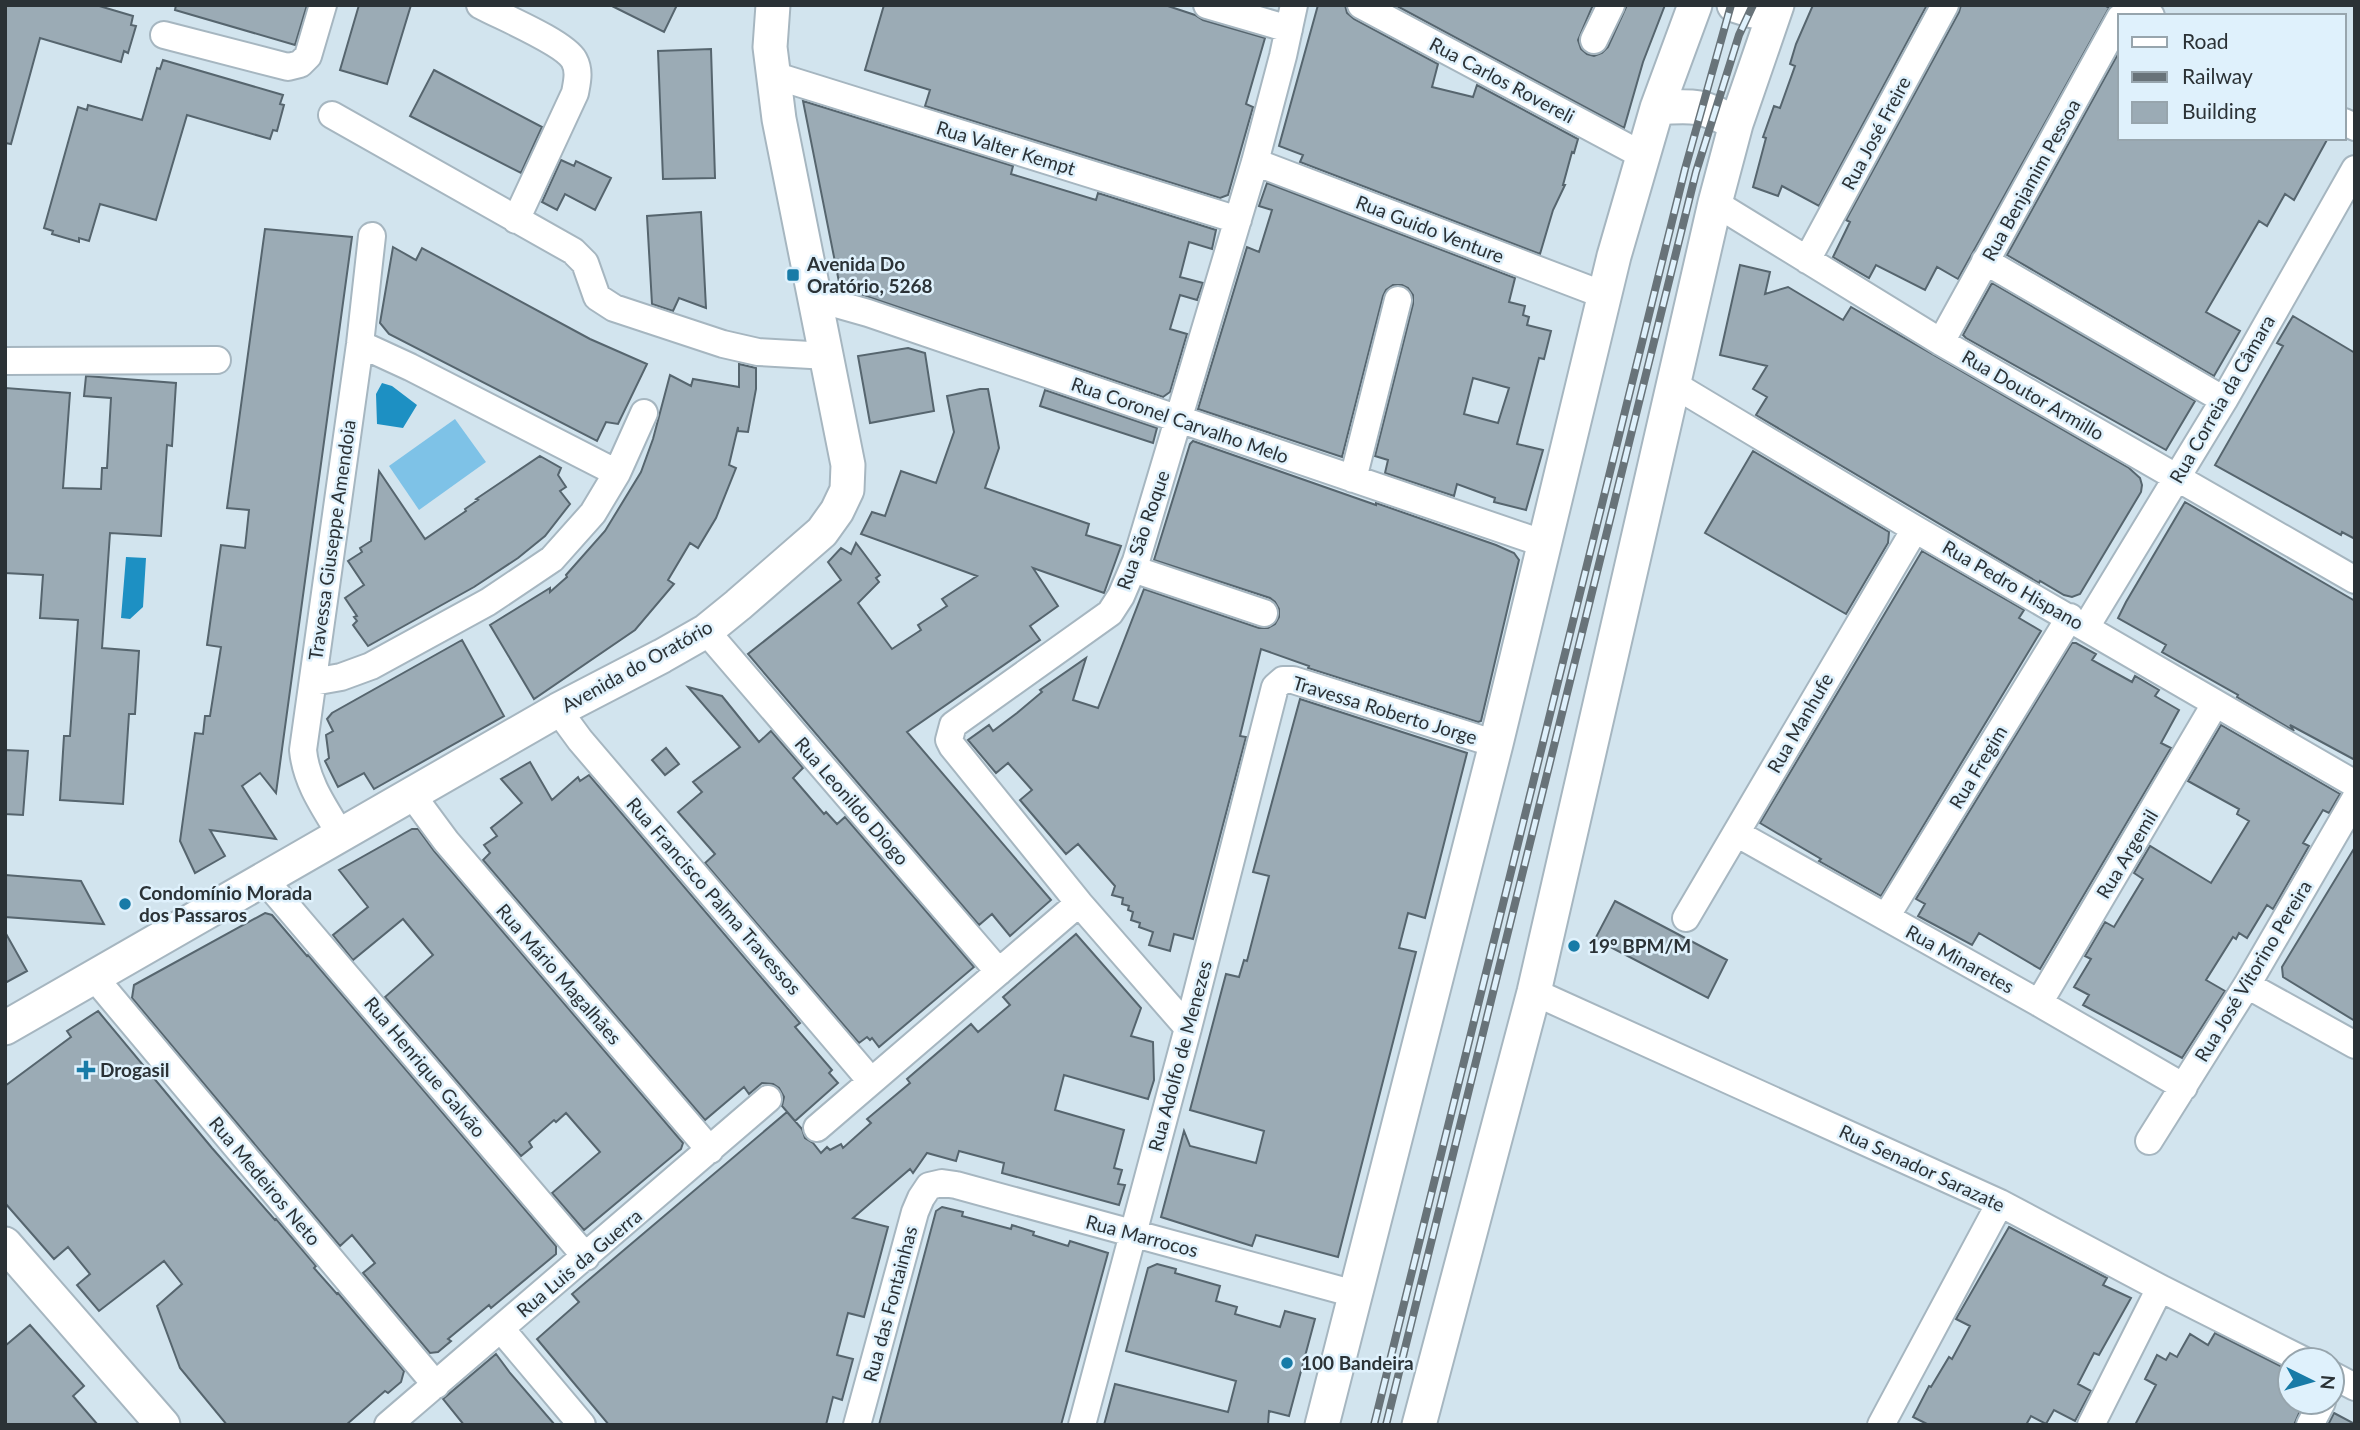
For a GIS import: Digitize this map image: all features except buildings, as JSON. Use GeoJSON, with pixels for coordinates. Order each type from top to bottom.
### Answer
{"type":"FeatureCollection","features":[{"type":"Feature","properties":{"kind":"main road","name":"Avenida do Oratório"},"geometry":{"type":"LineString","coordinates":[[5,1028],[558,710],[706,631],[822,532],[837,511],[846,490],[848,465],[779,119],[770,47],[773,5]]}},
{"type":"Feature","properties":{"kind":"main road"},"geometry":{"type":"LineString","coordinates":[[1322,1425],[1496,744],[1604,295],[1642,155],[1695,5]]}},
{"type":"Feature","properties":{"kind":"main road"},"geometry":{"type":"LineString","coordinates":[[1734,5],[1753,11],[1777,6]]}},
{"type":"Feature","properties":{"kind":"main road"},"geometry":{"type":"LineString","coordinates":[[1419,1425],[1534,992],[1715,203],[1736,124],[1777,6]]}},
{"type":"Feature","properties":{"kind":"main road"},"geometry":{"type":"LineString","coordinates":[[1657,108],[1695,106],[1736,124]]}},
{"type":"Feature","properties":{"kind":"main road"},"geometry":{"type":"LineString","coordinates":[[6,1245],[163,1425]]}},
{"type":"Feature","properties":{"kind":"street"},"geometry":{"type":"LineString","coordinates":[[164,35],[288,67],[300,64],[307,56],[323,5]]}},
{"type":"Feature","properties":{"kind":"street"},"geometry":{"type":"LineString","coordinates":[[480,5],[563,48],[574,61],[578,77],[575,93],[516,220]]}},
{"type":"Feature","properties":{"kind":"street"},"geometry":{"type":"LineString","coordinates":[[1207,5],[1291,17]]}},
{"type":"Feature","properties":{"kind":"street","name":"Rua Carlos Rovereli"},"geometry":{"type":"LineString","coordinates":[[1361,5],[1642,155]]}},
{"type":"Feature","properties":{"kind":"street"},"geometry":{"type":"LineString","coordinates":[[1594,40],[1611,5]]}},
{"type":"Feature","properties":{"kind":"street","name":"Rua José Freire"},"geometry":{"type":"LineString","coordinates":[[1807,260],[1945,5]]}},
{"type":"Feature","properties":{"kind":"street"},"geometry":{"type":"LineString","coordinates":[[2130,5],[2147,14]]}},
{"type":"Feature","properties":{"kind":"street","name":"Rua São Roque"},"geometry":{"type":"LineString","coordinates":[[1188,1028],[1079,903],[952,746],[950,732],[953,726],[1111,613],[1121,596],[1133,569],[1180,419],[1255,162],[1291,17]]}},
{"type":"Feature","properties":{"kind":"street","name":"Rua Benjamim Pessoa"},"geometry":{"type":"LineString","coordinates":[[1941,342],[2118,22]]}},
{"type":"Feature","properties":{"kind":"street","name":"Rua Valter Kempt"},"geometry":{"type":"LineString","coordinates":[[774,75],[1238,220]]}},
{"type":"Feature","properties":{"kind":"street"},"geometry":{"type":"LineString","coordinates":[[332,115],[573,251],[585,263],[597,297],[614,308],[723,344],[758,352],[828,356]]}},
{"type":"Feature","properties":{"kind":"street","name":"Rua Guido Venture"},"geometry":{"type":"LineString","coordinates":[[1255,162],[1604,295]]}},
{"type":"Feature","properties":{"kind":"street","name":"Rua Correia da Câmara"},"geometry":{"type":"LineString","coordinates":[[2078,622],[2177,478],[2355,169]]}},
{"type":"Feature","properties":{"kind":"street","name":"Rua Doutor Armillo"},"geometry":{"type":"LineString","coordinates":[[1715,203],[1941,342],[2355,580]]}},
{"type":"Feature","properties":{"kind":"street","name":"Travessa Giuseppe Amendoia"},"geometry":{"type":"LineString","coordinates":[[341,835],[310,782],[304,768],[303,750],[360,345],[372,236]]}},
{"type":"Feature","properties":{"kind":"street"},"geometry":{"type":"LineString","coordinates":[[1985,261],[2224,400]]}},
{"type":"Feature","properties":{"kind":"street","name":"Rua Coronel Carvalho Melo"},"geometry":{"type":"LineString","coordinates":[[815,298],[868,313],[1545,544]]}},
{"type":"Feature","properties":{"kind":"street"},"geometry":{"type":"LineString","coordinates":[[1353,478],[1398,300]]}},
{"type":"Feature","properties":{"kind":"street"},"geometry":{"type":"LineString","coordinates":[[360,345],[410,367],[617,473]]}},
{"type":"Feature","properties":{"kind":"street"},"geometry":{"type":"LineString","coordinates":[[5,361],[217,360]]}},
{"type":"Feature","properties":{"kind":"street","name":"Rua Pedro Hispano"},"geometry":{"type":"LineString","coordinates":[[1673,384],[1915,529],[2355,784]]}},
{"type":"Feature","properties":{"kind":"street"},"geometry":{"type":"LineString","coordinates":[[313,682],[341,677],[371,666],[488,602],[552,559],[593,513],[617,473],[644,412]]}},
{"type":"Feature","properties":{"kind":"street","name":"Rua Manhufe"},"geometry":{"type":"LineString","coordinates":[[1686,918],[1915,529]]}},
{"type":"Feature","properties":{"kind":"street"},"geometry":{"type":"LineString","coordinates":[[1133,569],[1264,613]]}},
{"type":"Feature","properties":{"kind":"street","name":"Rua Fregim"},"geometry":{"type":"LineString","coordinates":[[1886,917],[2078,622]]}},
{"type":"Feature","properties":{"kind":"street","name":"Rua Leonildo Diogo"},"geometry":{"type":"LineString","coordinates":[[706,631],[999,972]]}},
{"type":"Feature","properties":{"kind":"street","name":"Travessa Roberto Jorge"},"geometry":{"type":"LineString","coordinates":[[1275,687],[1283,680],[1293,680],[1496,744]]}},
{"type":"Feature","properties":{"kind":"street","name":"Rua Adolfo de Menezes"},"geometry":{"type":"LineString","coordinates":[[1082,1425],[1188,1028],[1275,687]]}},
{"type":"Feature","properties":{"kind":"street","name":"Rua Argemil"},"geometry":{"type":"LineString","coordinates":[[2039,1003],[2216,705]]}},
{"type":"Feature","properties":{"kind":"street","name":"Rua Francisco Palma Travessos"},"geometry":{"type":"LineString","coordinates":[[558,710],[580,740],[872,1081]]}},
{"type":"Feature","properties":{"kind":"street","name":"Rua Mário Magalhães"},"geometry":{"type":"LineString","coordinates":[[412,795],[446,841],[710,1150]]}},
{"type":"Feature","properties":{"kind":"street","name":"Rua José Vitorino Pereira"},"geometry":{"type":"LineString","coordinates":[[2149,1142],[2247,985],[2355,799]]}},
{"type":"Feature","properties":{"kind":"street","name":"Rua Minaretes"},"geometry":{"type":"LineString","coordinates":[[1736,833],[2183,1087]]}},
{"type":"Feature","properties":{"kind":"street","name":"Rua Henrique Galvão"},"geometry":{"type":"LineString","coordinates":[[263,878],[586,1257]]}},
{"type":"Feature","properties":{"kind":"street"},"geometry":{"type":"LineString","coordinates":[[817,1128],[1079,903]]}},
{"type":"Feature","properties":{"kind":"street","name":"Rua Medeiros Neto"},"geometry":{"type":"LineString","coordinates":[[94,977],[436,1385]]}},
{"type":"Feature","properties":{"kind":"street"},"geometry":{"type":"LineString","coordinates":[[2247,985],[2355,1045]]}},
{"type":"Feature","properties":{"kind":"street","name":"Rua Senador Sarazate"},"geometry":{"type":"LineString","coordinates":[[1534,992],[2000,1203],[2276,1346]]}},
{"type":"Feature","properties":{"kind":"street","name":"Rua Luis da Guerra"},"geometry":{"type":"LineString","coordinates":[[388,1425],[768,1099]]}},
{"type":"Feature","properties":{"kind":"street","name":"Rua Marrocos"},"geometry":{"type":"LineString","coordinates":[[929,1186],[942,1183],[956,1185],[1355,1294]]}},
{"type":"Feature","properties":{"kind":"street","name":"Rua das Fontainhas"},"geometry":{"type":"LineString","coordinates":[[857,1425],[915,1212],[929,1186]]}},
{"type":"Feature","properties":{"kind":"street"},"geometry":{"type":"LineString","coordinates":[[1881,1425],[2000,1203]]}},
{"type":"Feature","properties":{"kind":"street"},"geometry":{"type":"LineString","coordinates":[[2091,1425],[2160,1288]]}},
{"type":"Feature","properties":{"kind":"street"},"geometry":{"type":"LineString","coordinates":[[501,1329],[582,1425]]}},
{"type":"Feature","properties":{"kind":"shaded area"},"geometry":{"type":"Polygon","coordinates":[[[382,383],[392,386],[417,405],[403,428],[377,424],[376,394],[382,383]]]}},
{"type":"Feature","properties":{"kind":"shaded area"},"geometry":{"type":"Polygon","coordinates":[[[455,419],[486,462],[419,510],[389,466],[455,419]]]}},
{"type":"Feature","properties":{"kind":"shaded area"},"geometry":{"type":"Polygon","coordinates":[[[126,557],[146,558],[143,607],[130,619],[121,618],[126,557]]]}},
{"type":"Feature","properties":{"kind":"railway"},"geometry":{"type":"LineString","coordinates":[[1374,1425],[1685,169],[1731,5]]}},
{"type":"Feature","properties":{"kind":"railway"},"geometry":{"type":"LineString","coordinates":[[1386,1425],[1696,172],[1739,35],[1753,5]]}},
{"type":"Feature","properties":{"kind":"place","name":"Avenida Do Oratório, 5268"},"geometry":{"type":"Point","coordinates":[793,275]}},
{"type":"Feature","properties":{"kind":"place","name":"Condomínio Morada dos Passaros"},"geometry":{"type":"Point","coordinates":[125,904]}},
{"type":"Feature","properties":{"kind":"place","name":"19º BPM/M"},"geometry":{"type":"Point","coordinates":[1574,946]}},
{"type":"Feature","properties":{"kind":"place","name":"Drogasil"},"geometry":{"type":"Point","coordinates":[86,1070]}},
{"type":"Feature","properties":{"kind":"place","name":"100 Bandeira"},"geometry":{"type":"Point","coordinates":[1287,1363]}}]}
